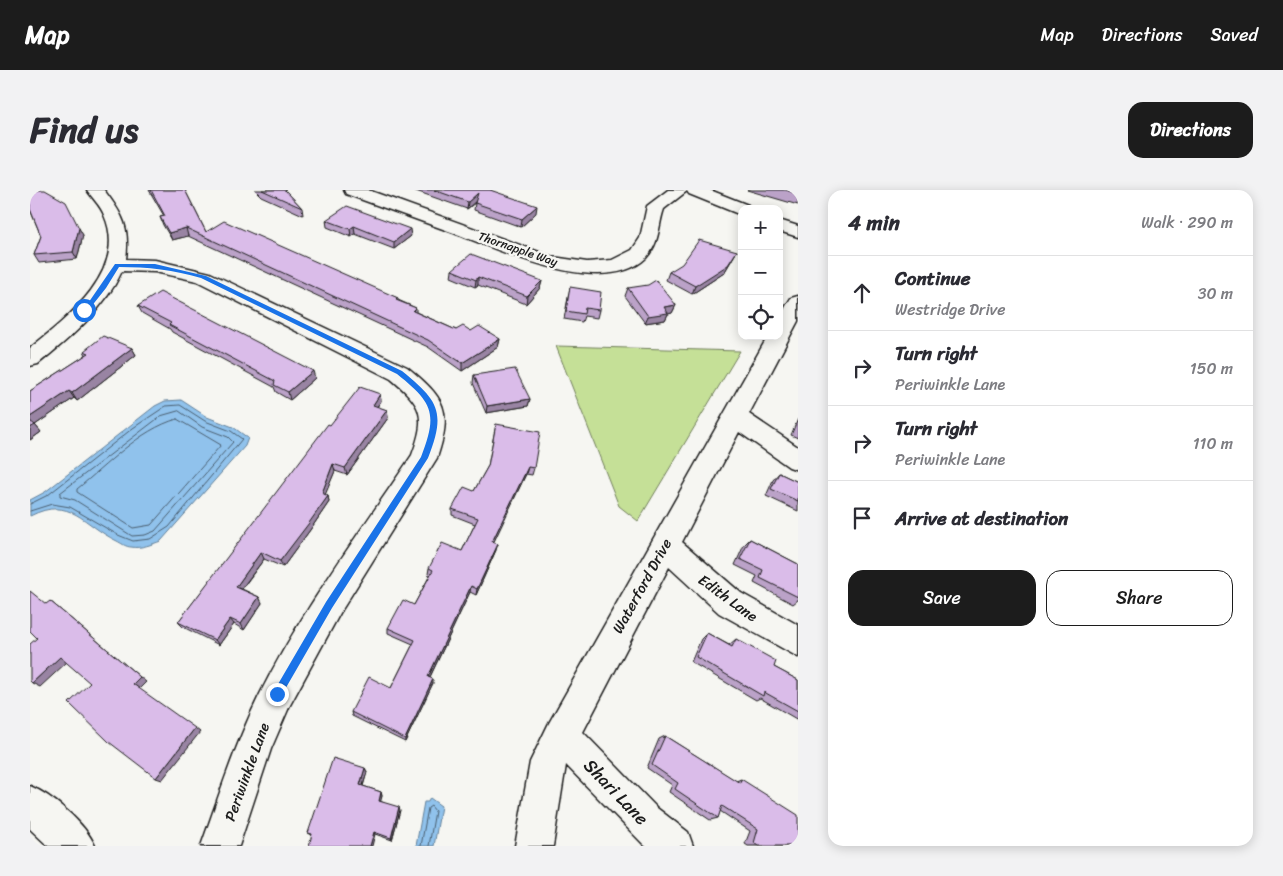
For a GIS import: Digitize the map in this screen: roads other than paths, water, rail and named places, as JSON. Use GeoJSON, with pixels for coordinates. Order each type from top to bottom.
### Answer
{"type":"FeatureCollection","features":[{"type":"Feature","properties":{"kind":"street"},"geometry":{"type":"LineString","coordinates":[[30,359],[56,339],[84,310],[104,287],[117,265],[120,241],[116,218],[95,190]]}},
{"type":"Feature","properties":{"kind":"street","name":"Thornapple Way"},"geometry":{"type":"LineString","coordinates":[[352,190],[548,261],[577,267],[597,268],[613,266],[638,254],[650,236],[656,206],[678,190]]}},
{"type":"Feature","properties":{"kind":"street"},"geometry":{"type":"LineString","coordinates":[[695,190],[738,207]]}},
{"type":"Feature","properties":{"kind":"street"},"geometry":{"type":"LineString","coordinates":[[783,226],[798,232]]}},
{"type":"Feature","properties":{"kind":"street","name":"Periwinkle Lane"},"geometry":{"type":"LineString","coordinates":[[117,265],[155,266],[204,277],[399,373],[418,388],[430,402],[436,420],[432,438],[424,458],[329,605],[277,694],[255,744],[220,846]]}},
{"type":"Feature","properties":{"kind":"street","name":"Waterford Drive"},"geometry":{"type":"LineString","coordinates":[[534,846],[548,762],[561,735],[664,544],[785,332],[798,302]]}},
{"type":"Feature","properties":{"kind":"street"},"geometry":{"type":"LineString","coordinates":[[735,417],[798,460]]}},
{"type":"Feature","properties":{"kind":"street","name":"Edith Lane"},"geometry":{"type":"LineString","coordinates":[[664,544],[705,583],[730,602],[798,642]]}},
{"type":"Feature","properties":{"kind":"street","name":"Shari Lane"},"geometry":{"type":"LineString","coordinates":[[561,735],[644,821],[674,846]]}},
{"type":"Feature","properties":{"kind":"street"},"geometry":{"type":"LineString","coordinates":[[30,804],[76,846]]}},
{"type":"Feature","properties":{"kind":"water"},"geometry":{"type":"Polygon","coordinates":[[[181,400],[207,417],[233,427],[248,438],[245,446],[161,541],[143,547],[127,546],[67,510],[44,510],[30,516],[30,500],[45,492],[155,406],[165,401],[181,400]]]}},
{"type":"Feature","properties":{"kind":"water"},"geometry":{"type":"Polygon","coordinates":[[[430,798],[441,806],[434,846],[416,846],[424,802],[428,802],[430,798]]]}}]}
